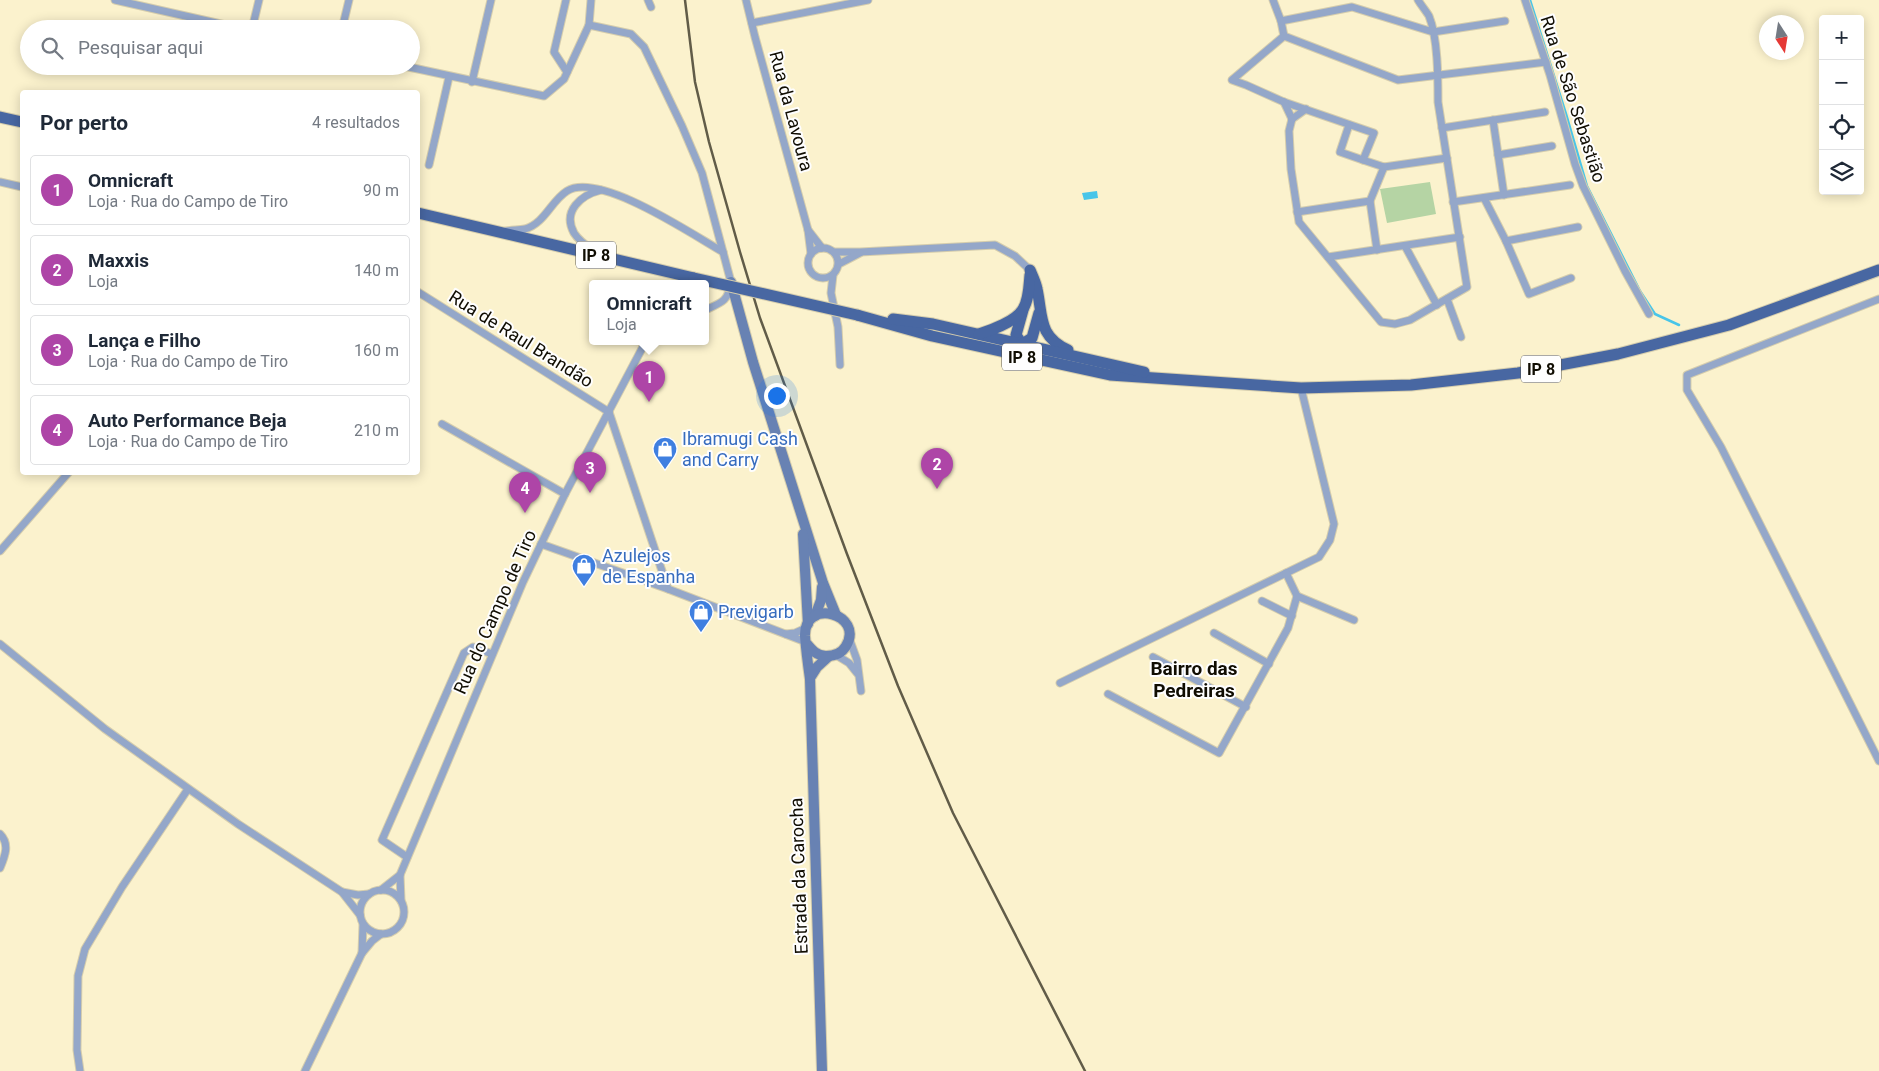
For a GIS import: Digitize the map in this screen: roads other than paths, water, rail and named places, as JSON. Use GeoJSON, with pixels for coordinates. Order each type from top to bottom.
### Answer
{"type":"FeatureCollection","features":[{"type":"Feature","properties":{"kind":"main road"},"geometry":{"type":"LineString","coordinates":[[0,117],[20,122]]}},
{"type":"Feature","properties":{"kind":"main road","name":"IP 8"},"geometry":{"type":"LineString","coordinates":[[420,213],[703,280]]}},
{"type":"Feature","properties":{"kind":"main road"},"geometry":{"type":"LineString","coordinates":[[1027,358],[1022,343],[1016,335],[1027,294],[1030,270]]}},
{"type":"Feature","properties":{"kind":"main road"},"geometry":{"type":"LineString","coordinates":[[1030,270],[1037,289],[1039,313],[1047,334],[1059,346],[1086,358]]}},
{"type":"Feature","properties":{"kind":"main road","name":"IP 8"},"geometry":{"type":"LineString","coordinates":[[709,281],[857,315],[932,336],[1110,375],[1189,382],[1302,388],[1410,385],[1518,374],[1618,354],[1729,325],[1879,270]]}},
{"type":"Feature","properties":{"kind":"main road"},"geometry":{"type":"LineString","coordinates":[[978,335],[1001,326],[1023,310]]}},
{"type":"Feature","properties":{"kind":"main road"},"geometry":{"type":"LineString","coordinates":[[986,348],[1017,350],[1022,343],[1032,338],[1039,313]]}},
{"type":"Feature","properties":{"kind":"main road","name":"IP 8"},"geometry":{"type":"LineString","coordinates":[[857,315],[933,324],[1189,382]]}},
{"type":"Feature","properties":{"kind":"street"},"geometry":{"type":"LineString","coordinates":[[115,0],[205,20]]}},
{"type":"Feature","properties":{"kind":"street"},"geometry":{"type":"LineString","coordinates":[[254,20],[259,0]]}},
{"type":"Feature","properties":{"kind":"street"},"geometry":{"type":"LineString","coordinates":[[344,20],[349,0]]}},
{"type":"Feature","properties":{"kind":"street"},"geometry":{"type":"LineString","coordinates":[[472,82],[491,0]]}},
{"type":"Feature","properties":{"kind":"street"},"geometry":{"type":"LineString","coordinates":[[566,0],[554,52],[566,72]]}},
{"type":"Feature","properties":{"kind":"street"},"geometry":{"type":"LineString","coordinates":[[420,70],[544,96],[564,79],[589,25],[591,0]]}},
{"type":"Feature","properties":{"kind":"street","name":"Rua da Lavoura"},"geometry":{"type":"LineString","coordinates":[[746,0],[808,230]]}},
{"type":"Feature","properties":{"kind":"street"},"geometry":{"type":"LineString","coordinates":[[752,23],[868,0]]}},
{"type":"Feature","properties":{"kind":"street"},"geometry":{"type":"LineString","coordinates":[[1273,0],[1281,21],[1284,36]]}},
{"type":"Feature","properties":{"kind":"street"},"geometry":{"type":"LineString","coordinates":[[1284,102],[1292,119],[1289,131],[1291,169],[1299,222],[1381,322],[1395,324],[1410,320],[1467,287],[1438,102],[1438,76],[1433,32],[1429,16],[1418,0]]}},
{"type":"Feature","properties":{"kind":"street","name":"Rua de São Sebastião"},"geometry":{"type":"LineString","coordinates":[[1525,0],[1546,62],[1583,186],[1625,271],[1649,314]]}},
{"type":"Feature","properties":{"kind":"street"},"geometry":{"type":"LineString","coordinates":[[1281,21],[1352,7],[1433,32],[1505,21]]}},
{"type":"Feature","properties":{"kind":"street"},"geometry":{"type":"LineString","coordinates":[[589,25],[630,34],[636,37],[644,47],[702,173],[753,362],[822,583],[836,615],[847,624],[849,638],[857,657],[861,691]]}},
{"type":"Feature","properties":{"kind":"street"},"geometry":{"type":"LineString","coordinates":[[1284,36],[1398,80],[1546,62]]}},
{"type":"Feature","properties":{"kind":"street"},"geometry":{"type":"LineString","coordinates":[[1284,36],[1232,80],[1284,102],[1349,126],[1374,133],[1363,160]]}},
{"type":"Feature","properties":{"kind":"street"},"geometry":{"type":"LineString","coordinates":[[429,165],[449,77]]}},
{"type":"Feature","properties":{"kind":"street"},"geometry":{"type":"LineString","coordinates":[[1292,119],[1306,109]]}},
{"type":"Feature","properties":{"kind":"street"},"geometry":{"type":"LineString","coordinates":[[1442,128],[1545,112]]}},
{"type":"Feature","properties":{"kind":"street"},"geometry":{"type":"LineString","coordinates":[[1493,120],[1504,195]]}},
{"type":"Feature","properties":{"kind":"street"},"geometry":{"type":"LineString","coordinates":[[1349,126],[1340,152],[1384,167],[1446,158]]}},
{"type":"Feature","properties":{"kind":"street"},"geometry":{"type":"LineString","coordinates":[[1498,155],[1552,146]]}},
{"type":"Feature","properties":{"kind":"street"},"geometry":{"type":"LineString","coordinates":[[1377,250],[1370,201],[1384,167]]}},
{"type":"Feature","properties":{"kind":"street"},"geometry":{"type":"LineString","coordinates":[[0,182],[20,187]]}},
{"type":"Feature","properties":{"kind":"street"},"geometry":{"type":"LineString","coordinates":[[1453,202],[1570,185]]}},
{"type":"Feature","properties":{"kind":"street"},"geometry":{"type":"LineString","coordinates":[[498,232],[524,229],[532,226],[541,220],[567,190],[577,186],[591,186],[627,198],[723,252]]}},
{"type":"Feature","properties":{"kind":"street"},"geometry":{"type":"LineString","coordinates":[[600,256],[583,243],[574,233],[571,215],[574,206],[581,198],[604,190]]}},
{"type":"Feature","properties":{"kind":"street"},"geometry":{"type":"LineString","coordinates":[[1484,198],[1506,241],[1529,294],[1571,278]]}},
{"type":"Feature","properties":{"kind":"street"},"geometry":{"type":"LineString","coordinates":[[1297,212],[1370,201]]}},
{"type":"Feature","properties":{"kind":"street"},"geometry":{"type":"LineString","coordinates":[[1506,241],[1578,227]]}},
{"type":"Feature","properties":{"kind":"street"},"geometry":{"type":"LineString","coordinates":[[808,230],[822,248],[834,252],[995,245],[1015,256],[1030,270]]}},
{"type":"Feature","properties":{"kind":"street"},"geometry":{"type":"LineString","coordinates":[[808,230],[811,254],[808,266],[831,293]]}},
{"type":"Feature","properties":{"kind":"street"},"geometry":{"type":"LineString","coordinates":[[1328,257],[1460,237]]}},
{"type":"Feature","properties":{"kind":"street"},"geometry":{"type":"LineString","coordinates":[[1405,246],[1436,305]]}},
{"type":"Feature","properties":{"kind":"street"},"geometry":{"type":"LineString","coordinates":[[811,254],[822,248]]}},
{"type":"Feature","properties":{"kind":"street"},"geometry":{"type":"LineString","coordinates":[[834,252],[839,264]]}},
{"type":"Feature","properties":{"kind":"street"},"geometry":{"type":"LineString","coordinates":[[840,365],[838,333],[831,293],[833,275],[839,264],[860,252]]}},
{"type":"Feature","properties":{"kind":"street"},"geometry":{"type":"LineString","coordinates":[[820,278],[833,275]]}},
{"type":"Feature","properties":{"kind":"street"},"geometry":{"type":"LineString","coordinates":[[709,308],[726,299],[730,292],[731,282]]}},
{"type":"Feature","properties":{"kind":"street","name":"Rua de Raul Brandão"},"geometry":{"type":"LineString","coordinates":[[420,293],[609,412]]}},
{"type":"Feature","properties":{"kind":"street"},"geometry":{"type":"LineString","coordinates":[[1447,298],[1460,337]]}},
{"type":"Feature","properties":{"kind":"street"},"geometry":{"type":"LineString","coordinates":[[1879,299],[1687,375],[1687,390],[1721,447],[1879,760]]}},
{"type":"Feature","properties":{"kind":"street","name":"Rua do Campo de Tiro"},"geometry":{"type":"LineString","coordinates":[[400,875],[492,654],[541,544],[565,494],[644,345]]}},
{"type":"Feature","properties":{"kind":"street"},"geometry":{"type":"LineString","coordinates":[[1060,683],[1319,557],[1330,540],[1334,524],[1302,388]]}},
{"type":"Feature","properties":{"kind":"street"},"geometry":{"type":"LineString","coordinates":[[609,412],[668,589]]}},
{"type":"Feature","properties":{"kind":"street"},"geometry":{"type":"LineString","coordinates":[[442,424],[565,494]]}},
{"type":"Feature","properties":{"kind":"street"},"geometry":{"type":"LineString","coordinates":[[0,551],[66,475]]}},
{"type":"Feature","properties":{"kind":"street"},"geometry":{"type":"LineString","coordinates":[[802,518],[806,583],[806,643]]}},
{"type":"Feature","properties":{"kind":"street"},"geometry":{"type":"LineString","coordinates":[[541,544],[668,589],[785,634],[806,643],[815,653],[832,655],[849,663],[859,676]]}},
{"type":"Feature","properties":{"kind":"street"},"geometry":{"type":"LineString","coordinates":[[1108,694],[1219,753],[1288,628],[1297,596],[1286,573]]}},
{"type":"Feature","properties":{"kind":"street"},"geometry":{"type":"LineString","coordinates":[[806,583],[822,583]]}},
{"type":"Feature","properties":{"kind":"street"},"geometry":{"type":"LineString","coordinates":[[785,634],[795,632],[807,626],[815,616],[821,600],[822,583]]}},
{"type":"Feature","properties":{"kind":"street"},"geometry":{"type":"LineString","coordinates":[[1297,596],[1354,620]]}},
{"type":"Feature","properties":{"kind":"street"},"geometry":{"type":"LineString","coordinates":[[1262,601],[1292,616]]}},
{"type":"Feature","properties":{"kind":"street"},"geometry":{"type":"LineString","coordinates":[[815,616],[822,613],[836,615]]}},
{"type":"Feature","properties":{"kind":"street"},"geometry":{"type":"LineString","coordinates":[[1214,633],[1269,664]]}},
{"type":"Feature","properties":{"kind":"street"},"geometry":{"type":"LineString","coordinates":[[810,679],[817,667],[846,645],[849,638]]}},
{"type":"Feature","properties":{"kind":"street","name":"Estrada da Carocha"},"geometry":{"type":"LineString","coordinates":[[806,643],[810,679],[822,1071]]}},
{"type":"Feature","properties":{"kind":"street"},"geometry":{"type":"LineString","coordinates":[[0,644],[105,729],[238,824],[342,892],[360,915],[363,924],[362,952]]}},
{"type":"Feature","properties":{"kind":"street"},"geometry":{"type":"LineString","coordinates":[[407,858],[382,840],[464,653],[473,648],[492,654]]}},
{"type":"Feature","properties":{"kind":"street"},"geometry":{"type":"LineString","coordinates":[[1153,657],[1246,707]]}},
{"type":"Feature","properties":{"kind":"street"},"geometry":{"type":"LineString","coordinates":[[80,1071],[78,1050],[78,976],[85,949],[122,887],[188,789]]}},
{"type":"Feature","properties":{"kind":"street"},"geometry":{"type":"LineString","coordinates":[[0,834],[3,836],[7,846],[0,868]]}},
{"type":"Feature","properties":{"kind":"street"},"geometry":{"type":"LineString","coordinates":[[342,892],[358,895],[370,894],[381,890],[400,875]]}},
{"type":"Feature","properties":{"kind":"street"},"geometry":{"type":"LineString","coordinates":[[363,924],[371,932],[382,934],[392,932],[402,922],[404,908],[401,900],[400,875]]}},
{"type":"Feature","properties":{"kind":"street"},"geometry":{"type":"LineString","coordinates":[[381,890],[396,895],[401,900]]}},
{"type":"Feature","properties":{"kind":"street"},"geometry":{"type":"LineString","coordinates":[[360,915],[362,902],[370,894]]}},
{"type":"Feature","properties":{"kind":"street"},"geometry":{"type":"LineString","coordinates":[[304,1071],[362,952],[382,934]]}},
{"type":"Feature","properties":{"kind":"water"},"geometry":{"type":"Polygon","coordinates":[[[1097,191],[1098,198],[1084,200],[1082,193],[1097,191]]]}},
{"type":"Feature","properties":{"kind":"waterway"},"geometry":{"type":"LineString","coordinates":[[1530,0],[1587,186],[1640,291],[1655,314],[1679,325]]}},
{"type":"Feature","properties":{"kind":"railway"},"geometry":{"type":"LineString","coordinates":[[685,0],[695,82],[709,142],[740,252],[760,318],[847,554],[898,686],[953,813],[1085,1071]]}},
{"type":"Feature","properties":{"kind":"place","name":"Omnicraft"},"geometry":{"type":"Point","coordinates":[649,402]}},
{"type":"Feature","properties":{"kind":"place","name":"Ibramugi Cash and Carry"},"geometry":{"type":"Point","coordinates":[665,470]}},
{"type":"Feature","properties":{"kind":"place","name":"Maxxis"},"geometry":{"type":"Point","coordinates":[937,489]}},
{"type":"Feature","properties":{"kind":"place","name":"Lança e Filho"},"geometry":{"type":"Point","coordinates":[590,493]}},
{"type":"Feature","properties":{"kind":"place","name":"Auto Performance Beja"},"geometry":{"type":"Point","coordinates":[525,513]}},
{"type":"Feature","properties":{"kind":"place","name":"Azulejos de Espanha"},"geometry":{"type":"Point","coordinates":[584,587]}},
{"type":"Feature","properties":{"kind":"place","name":"Previgarb"},"geometry":{"type":"Point","coordinates":[701,633]}},
{"type":"Feature","properties":{"kind":"district","name":"Bairro das Pedreiras"},"geometry":{"type":"Point","coordinates":[1194,679]}}]}
